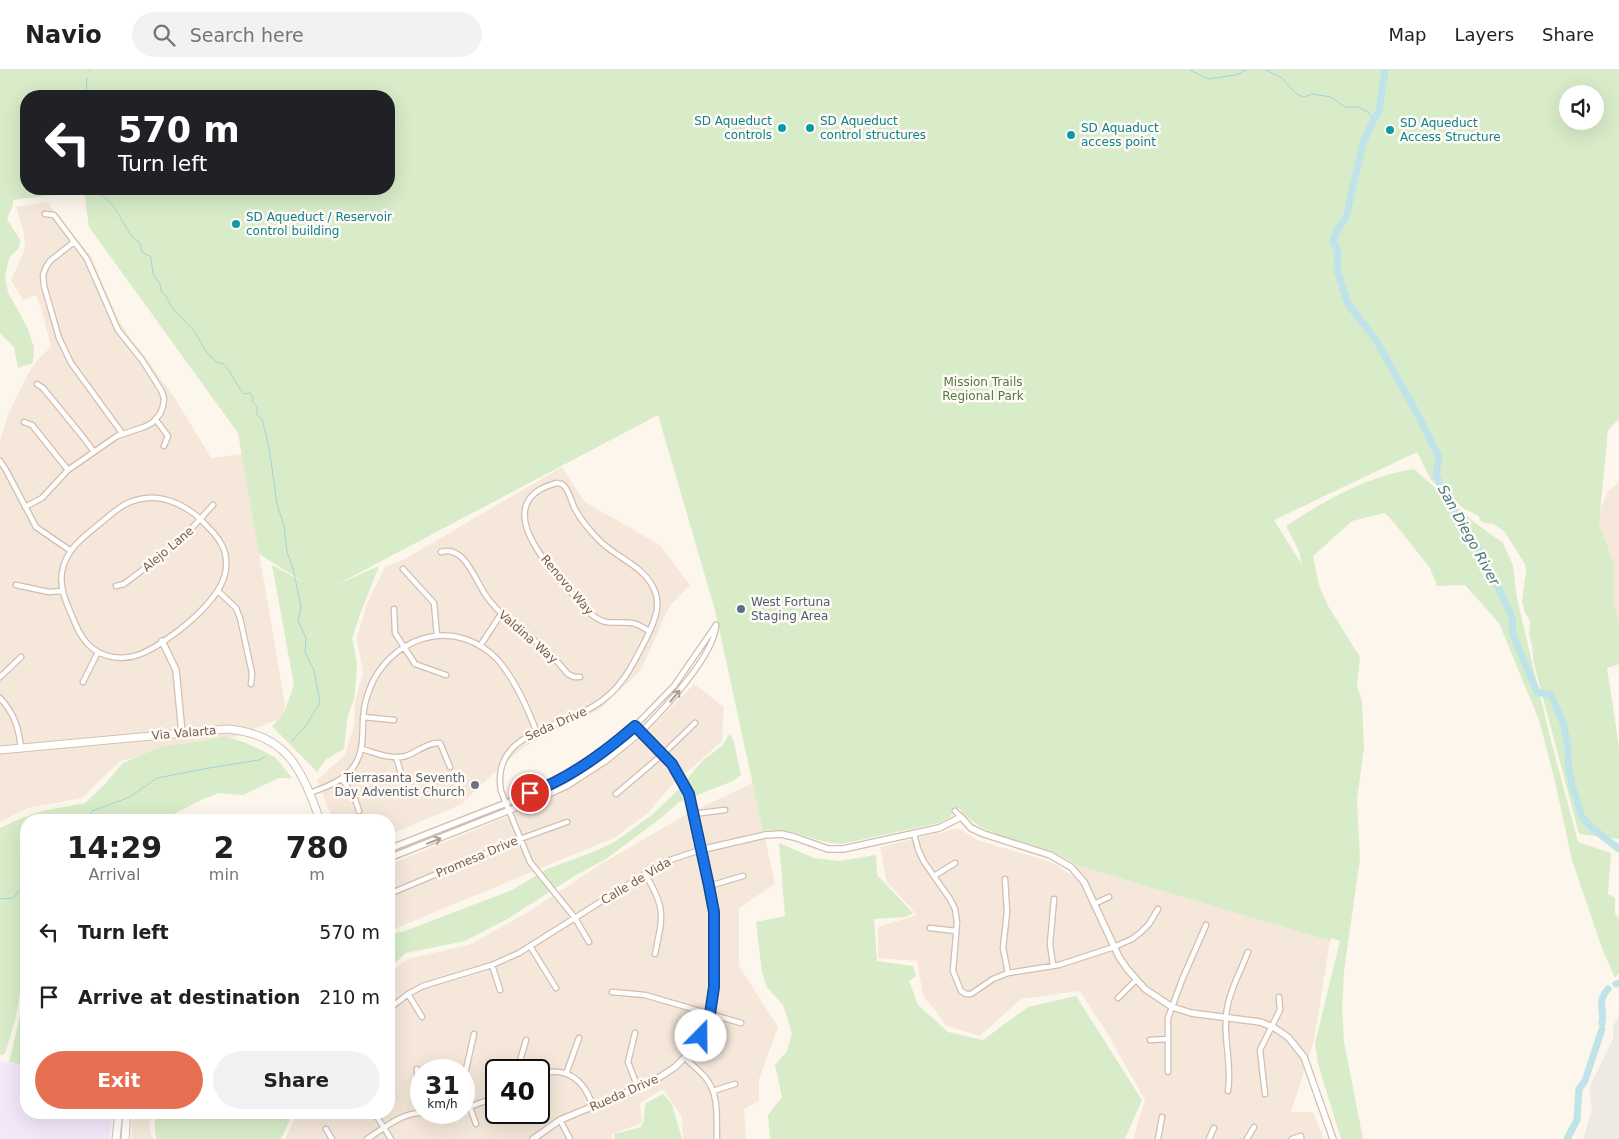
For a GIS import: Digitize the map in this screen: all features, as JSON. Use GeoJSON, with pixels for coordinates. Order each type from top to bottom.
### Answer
{"type":"FeatureCollection","features":[{"type":"Feature","properties":{"kind":"main road","name":"Via Valarta"},"geometry":{"type":"LineString","coordinates":[[0,750],[227,729],[250,732],[264,738],[285,752],[297,766],[318,814]]}},
{"type":"Feature","properties":{"kind":"main road"},"geometry":{"type":"LineString","coordinates":[[116,1139],[118,1119]]}},
{"type":"Feature","properties":{"kind":"main road"},"geometry":{"type":"LineString","coordinates":[[125,1139],[126,1119]]}},
{"type":"Feature","properties":{"kind":"street"},"geometry":{"type":"LineString","coordinates":[[25,507],[42,498],[61,475],[122,433],[144,427],[156,420],[163,406],[164,398],[142,360],[118,330],[87,259],[54,215],[45,214]]}},
{"type":"Feature","properties":{"kind":"street"},"geometry":{"type":"LineString","coordinates":[[74,242],[50,261],[43,275],[44,286],[62,346],[71,363],[122,433]]}},
{"type":"Feature","properties":{"kind":"street"},"geometry":{"type":"LineString","coordinates":[[37,384],[43,388],[94,452]]}},
{"type":"Feature","properties":{"kind":"street"},"geometry":{"type":"LineString","coordinates":[[156,420],[168,436],[164,446]]}},
{"type":"Feature","properties":{"kind":"street"},"geometry":{"type":"LineString","coordinates":[[24,422],[32,425],[68,470]]}},
{"type":"Feature","properties":{"kind":"street"},"geometry":{"type":"LineString","coordinates":[[0,461],[40,531],[70,551]]}},
{"type":"Feature","properties":{"kind":"street","name":"Seda Drive"},"geometry":{"type":"LineString","coordinates":[[553,484],[559,483],[564,486],[580,517],[590,531],[606,547],[646,575],[657,600],[655,619],[650,631],[632,668],[622,682],[606,698],[586,712],[515,744],[508,752],[501,766],[500,782],[506,802],[530,862],[575,918],[589,942]]}},
{"type":"Feature","properties":{"kind":"street","name":"Renovo Way"},"geometry":{"type":"LineString","coordinates":[[553,484],[534,492],[526,506],[524,518],[538,550],[552,571],[595,618],[610,623],[632,623],[650,631]]}},
{"type":"Feature","properties":{"kind":"street"},"geometry":{"type":"LineString","coordinates":[[157,498],[172,501],[202,519],[220,540],[226,557],[226,572],[218,591],[199,612],[162,641],[139,654],[129,657],[112,657],[98,652],[87,644],[80,636],[62,591],[62,572],[70,551],[76,543],[124,504],[141,499],[157,498]]}},
{"type":"Feature","properties":{"kind":"street","name":"Alejo Lane"},"geometry":{"type":"LineString","coordinates":[[116,586],[124,584],[169,551],[202,519],[213,505]]}},
{"type":"Feature","properties":{"kind":"street","name":"Valdina Way"},"geometry":{"type":"LineString","coordinates":[[442,552],[450,550],[459,555],[474,572],[484,594],[501,614],[536,642],[568,674],[580,677]]}},
{"type":"Feature","properties":{"kind":"street"},"geometry":{"type":"LineString","coordinates":[[403,569],[434,603],[437,636]]}},
{"type":"Feature","properties":{"kind":"street"},"geometry":{"type":"LineString","coordinates":[[16,585],[49,592],[62,591]]}},
{"type":"Feature","properties":{"kind":"street"},"geometry":{"type":"LineString","coordinates":[[218,591],[236,608],[240,618],[252,673],[251,684]]}},
{"type":"Feature","properties":{"kind":"street"},"geometry":{"type":"LineString","coordinates":[[394,609],[395,632],[415,664],[446,675]]}},
{"type":"Feature","properties":{"kind":"street"},"geometry":{"type":"LineString","coordinates":[[480,646],[501,614]]}},
{"type":"Feature","properties":{"kind":"street"},"geometry":{"type":"LineString","coordinates":[[395,847],[537,791],[601,754],[635,726],[674,686],[716,625],[715,634],[691,675],[674,698],[641,732],[605,761],[568,785],[540,798],[395,856]]}},
{"type":"Feature","properties":{"kind":"street"},"geometry":{"type":"LineString","coordinates":[[310,793],[342,779],[354,766],[362,750],[367,696],[375,678],[388,661],[404,647],[420,639],[437,636],[461,637],[480,646],[500,662],[523,698],[537,733]]}},
{"type":"Feature","properties":{"kind":"street"},"geometry":{"type":"LineString","coordinates":[[162,641],[176,670],[182,733]]}},
{"type":"Feature","properties":{"kind":"street"},"geometry":{"type":"LineString","coordinates":[[83,682],[98,652]]}},
{"type":"Feature","properties":{"kind":"street"},"geometry":{"type":"LineString","coordinates":[[0,677],[21,657]]}},
{"type":"Feature","properties":{"kind":"street"},"geometry":{"type":"LineString","coordinates":[[0,698],[15,718],[19,730],[21,748]]}},
{"type":"Feature","properties":{"kind":"street"},"geometry":{"type":"LineString","coordinates":[[364,717],[394,720]]}},
{"type":"Feature","properties":{"kind":"street"},"geometry":{"type":"LineString","coordinates":[[616,794],[695,724]]}},
{"type":"Feature","properties":{"kind":"street","name":"Rueda Drive"},"geometry":{"type":"LineString","coordinates":[[533,1139],[560,1120],[638,1088],[666,1074],[685,1058],[701,1036],[710,1014],[714,987],[714,912],[689,794],[672,764],[635,726]]}},
{"type":"Feature","properties":{"kind":"street"},"geometry":{"type":"LineString","coordinates":[[362,750],[396,758],[406,756],[434,742],[440,743],[450,767]]}},
{"type":"Feature","properties":{"kind":"street"},"geometry":{"type":"LineString","coordinates":[[396,758],[396,763],[406,789]]}},
{"type":"Feature","properties":{"kind":"street"},"geometry":{"type":"LineString","coordinates":[[342,779],[354,796],[359,811]]}},
{"type":"Feature","properties":{"kind":"street"},"geometry":{"type":"LineString","coordinates":[[693,814],[725,810]]}},
{"type":"Feature","properties":{"kind":"street"},"geometry":{"type":"LineString","coordinates":[[955,811],[971,828],[1050,855],[1076,872],[1084,882],[1123,964],[1145,989],[1172,1007],[1191,1013],[1244,1019],[1271,1026],[1288,1037],[1304,1057],[1333,1139]]}},
{"type":"Feature","properties":{"kind":"street","name":"Calle de Vida"},"geometry":{"type":"LineString","coordinates":[[395,1004],[423,986],[492,965],[520,953],[672,858],[772,834],[794,837],[828,849],[843,849],[939,828],[961,817]]}},
{"type":"Feature","properties":{"kind":"street","name":"Promesa Drive"},"geometry":{"type":"LineString","coordinates":[[395,891],[520,839],[567,822]]}},
{"type":"Feature","properties":{"kind":"street"},"geometry":{"type":"LineString","coordinates":[[914,834],[918,849],[955,909],[957,922],[953,971],[961,991],[966,994],[971,994],[993,979],[1008,973],[1053,966],[1114,947],[1142,932],[1158,909]]}},
{"type":"Feature","properties":{"kind":"street"},"geometry":{"type":"LineString","coordinates":[[934,876],[954,862]]}},
{"type":"Feature","properties":{"kind":"street"},"geometry":{"type":"LineString","coordinates":[[645,874],[655,891],[662,910],[662,920],[655,954]]}},
{"type":"Feature","properties":{"kind":"street"},"geometry":{"type":"LineString","coordinates":[[709,886],[743,876]]}},
{"type":"Feature","properties":{"kind":"street"},"geometry":{"type":"LineString","coordinates":[[1005,879],[1007,912],[1003,948],[1008,973]]}},
{"type":"Feature","properties":{"kind":"street"},"geometry":{"type":"LineString","coordinates":[[1094,904],[1109,896]]}},
{"type":"Feature","properties":{"kind":"street"},"geometry":{"type":"LineString","coordinates":[[1053,966],[1050,944],[1054,899]]}},
{"type":"Feature","properties":{"kind":"street"},"geometry":{"type":"LineString","coordinates":[[1168,1072],[1168,1018],[1206,925]]}},
{"type":"Feature","properties":{"kind":"street"},"geometry":{"type":"LineString","coordinates":[[930,928],[956,931]]}},
{"type":"Feature","properties":{"kind":"street"},"geometry":{"type":"LineString","coordinates":[[530,946],[556,988]]}},
{"type":"Feature","properties":{"kind":"street"},"geometry":{"type":"LineString","coordinates":[[1228,1091],[1230,1080],[1226,1018],[1230,996],[1248,952]]}},
{"type":"Feature","properties":{"kind":"street"},"geometry":{"type":"LineString","coordinates":[[492,965],[500,990]]}},
{"type":"Feature","properties":{"kind":"street"},"geometry":{"type":"LineString","coordinates":[[1118,998],[1136,980]]}},
{"type":"Feature","properties":{"kind":"street"},"geometry":{"type":"LineString","coordinates":[[612,992],[644,995],[741,1024]]}},
{"type":"Feature","properties":{"kind":"street"},"geometry":{"type":"LineString","coordinates":[[408,994],[422,1017]]}},
{"type":"Feature","properties":{"kind":"street"},"geometry":{"type":"LineString","coordinates":[[1265,1094],[1260,1050],[1280,1010],[1279,998]]}},
{"type":"Feature","properties":{"kind":"street"},"geometry":{"type":"LineString","coordinates":[[635,1032],[628,1062],[638,1088]]}},
{"type":"Feature","properties":{"kind":"street"},"geometry":{"type":"LineString","coordinates":[[468,1059],[474,1034]]}},
{"type":"Feature","properties":{"kind":"street"},"geometry":{"type":"LineString","coordinates":[[566,1074],[579,1038]]}},
{"type":"Feature","properties":{"kind":"street"},"geometry":{"type":"LineString","coordinates":[[1150,1040],[1168,1039]]}},
{"type":"Feature","properties":{"kind":"street"},"geometry":{"type":"LineString","coordinates":[[521,1059],[526,1040]]}},
{"type":"Feature","properties":{"kind":"street"},"geometry":{"type":"LineString","coordinates":[[685,1058],[705,1076],[713,1092],[716,1104],[717,1139]]}},
{"type":"Feature","properties":{"kind":"street"},"geometry":{"type":"LineString","coordinates":[[550,1072],[556,1071],[566,1074],[579,1082],[588,1093],[593,1106]]}},
{"type":"Feature","properties":{"kind":"street"},"geometry":{"type":"LineString","coordinates":[[713,1092],[734,1084]]}},
{"type":"Feature","properties":{"kind":"street"},"geometry":{"type":"LineString","coordinates":[[367,1139],[403,1116],[410,1115]]}},
{"type":"Feature","properties":{"kind":"street"},"geometry":{"type":"LineString","coordinates":[[1158,1139],[1162,1117]]}},
{"type":"Feature","properties":{"kind":"street"},"geometry":{"type":"LineString","coordinates":[[378,1119],[391,1139]]}},
{"type":"Feature","properties":{"kind":"street"},"geometry":{"type":"LineString","coordinates":[[560,1120],[570,1139]]}},
{"type":"Feature","properties":{"kind":"street"},"geometry":{"type":"LineString","coordinates":[[1247,1139],[1254,1127]]}},
{"type":"Feature","properties":{"kind":"street"},"geometry":{"type":"LineString","coordinates":[[1210,1139],[1214,1128]]}},
{"type":"Feature","properties":{"kind":"street"},"geometry":{"type":"LineString","coordinates":[[326,1129],[332,1139]]}},
{"type":"Feature","properties":{"kind":"street"},"geometry":{"type":"LineString","coordinates":[[1292,1139],[1301,1138]]}},
{"type":"Feature","properties":{"kind":"shaded area"},"geometry":{"type":"Polygon","coordinates":[[[47,202],[91,256],[117,317],[130,338],[176,400],[211,458],[242,454],[285,704],[284,717],[232,738],[120,761],[82,798],[27,808],[0,822],[0,440],[8,415],[28,374],[38,359],[51,347],[36,295],[23,300],[11,280],[25,249],[24,232],[16,207],[47,202]]]}},
{"type":"Feature","properties":{"kind":"shaded area"},"geometry":{"type":"Polygon","coordinates":[[[562,467],[585,502],[660,545],[690,585],[669,607],[641,670],[600,709],[525,746],[462,804],[395,832],[395,814],[331,814],[317,780],[345,755],[354,725],[355,702],[363,673],[357,639],[366,606],[385,567],[403,560],[562,467]]]}},
{"type":"Feature","properties":{"kind":"shaded area"},"geometry":{"type":"Polygon","coordinates":[[[1619,481],[1619,622],[1614,604],[1614,564],[1599,524],[1600,511],[1607,493],[1619,481]]]}},
{"type":"Feature","properties":{"kind":"shaded area"},"geometry":{"type":"Polygon","coordinates":[[[694,684],[724,707],[722,741],[668,789],[648,813],[614,838],[395,929],[395,863],[559,795],[637,742],[694,684]]]}},
{"type":"Feature","properties":{"kind":"shaded area"},"geometry":{"type":"Polygon","coordinates":[[[753,783],[775,884],[739,908],[739,966],[778,1027],[759,1079],[759,1101],[744,1109],[746,1139],[683,1139],[682,1117],[663,1089],[640,1103],[642,1123],[612,1134],[612,1139],[285,1139],[295,1119],[395,1119],[395,969],[408,959],[471,944],[528,912],[601,864],[689,813],[753,783]]]}},
{"type":"Feature","properties":{"kind":"shaded area"},"geometry":{"type":"Polygon","coordinates":[[[959,828],[977,840],[1045,860],[1071,875],[1076,865],[1330,941],[1314,1040],[1291,1112],[1313,1112],[1324,1139],[1133,1139],[1145,1100],[1110,1038],[1080,991],[1021,999],[980,1036],[947,1026],[923,995],[917,961],[878,958],[878,927],[917,915],[887,882],[880,847],[959,828]]]}},
{"type":"Feature","properties":{"kind":"shaded area"},"geometry":{"type":"Polygon","coordinates":[[[1619,1014],[1619,1139],[1583,1139],[1592,1110],[1589,1088],[1613,1039],[1613,1027],[1619,1014]]]}},
{"type":"Feature","properties":{"kind":"shaded area"},"geometry":{"type":"Polygon","coordinates":[[[0,1061],[20,1065],[20,1119],[112,1119],[109,1139],[0,1139],[0,1061]]]}},
{"type":"Feature","properties":{"kind":"shaded area"},"geometry":{"type":"Polygon","coordinates":[[[133,1119],[151,1119],[149,1127],[153,1139],[131,1139],[133,1119]]]}},
{"type":"Feature","properties":{"kind":"green space","name":"Mission Trails Regional Park"},"geometry":{"type":"Polygon","coordinates":[[[0,70],[1619,70],[1619,419],[1608,430],[1599,524],[1614,564],[1614,604],[1619,622],[1619,664],[1607,668],[1619,747],[1619,839],[1579,834],[1534,664],[1529,635],[1530,621],[1522,601],[1526,572],[1525,564],[1504,531],[1493,524],[1485,523],[1480,520],[1479,516],[1464,509],[1431,480],[1417,452],[1274,520],[1302,565],[1299,551],[1286,526],[1347,490],[1380,477],[1414,469],[1474,522],[1503,543],[1513,566],[1517,599],[1550,737],[1578,842],[1611,853],[1608,894],[1615,898],[1615,914],[1619,918],[1619,973],[1615,978],[1602,948],[1572,860],[1554,777],[1539,720],[1499,623],[1465,585],[1437,586],[1430,568],[1385,513],[1352,521],[1313,556],[1319,585],[1328,606],[1360,657],[1357,686],[1362,701],[1364,748],[1357,800],[1360,859],[1344,971],[1342,1008],[1344,1042],[1363,1139],[1341,1139],[1318,1064],[1315,1043],[1340,941],[1331,938],[1330,941],[1076,865],[1062,856],[999,835],[984,828],[971,820],[959,808],[951,814],[952,816],[939,823],[841,844],[821,841],[784,831],[763,831],[715,610],[658,415],[336,585],[379,566],[352,639],[357,662],[356,680],[354,699],[348,715],[344,749],[325,760],[317,772],[272,726],[283,715],[294,685],[272,565],[307,584],[259,554],[238,433],[89,227],[85,195],[395,195],[395,90],[20,90],[20,195],[52,195],[13,200],[13,205],[7,219],[20,240],[19,248],[9,258],[5,277],[8,292],[27,327],[34,347],[33,363],[18,368],[14,347],[0,333],[0,70]]]}},
{"type":"Feature","properties":{"kind":"green space"},"geometry":{"type":"Polygon","coordinates":[[[730,733],[734,742],[741,775],[733,781],[679,802],[661,818],[606,859],[576,875],[509,918],[465,941],[406,953],[395,963],[395,934],[512,890],[547,869],[613,843],[653,814],[676,792],[703,760],[722,746],[730,733]]]}},
{"type":"Feature","properties":{"kind":"green space"},"geometry":{"type":"Polygon","coordinates":[[[225,736],[246,743],[275,757],[292,778],[279,778],[243,795],[219,793],[174,814],[34,814],[85,803],[123,763],[163,746],[198,742],[225,736]]]}},
{"type":"Feature","properties":{"kind":"green space"},"geometry":{"type":"Polygon","coordinates":[[[20,819],[20,994],[15,1020],[5,1054],[0,1055],[0,828],[20,819]]]}},
{"type":"Feature","properties":{"kind":"green space"},"geometry":{"type":"Polygon","coordinates":[[[779,843],[814,858],[839,861],[876,855],[877,875],[913,913],[905,917],[874,919],[877,961],[913,966],[916,976],[909,981],[918,1005],[948,1032],[983,1040],[1028,1007],[1076,996],[1142,1100],[1125,1139],[770,1139],[768,1115],[782,1097],[775,1065],[787,1051],[792,1033],[783,1005],[767,987],[762,972],[756,922],[785,916],[779,843]]]}},
{"type":"Feature","properties":{"kind":"green space"},"geometry":{"type":"Polygon","coordinates":[[[20,1016],[20,1065],[9,1062],[20,1016]]]}},
{"type":"Feature","properties":{"kind":"green space"},"geometry":{"type":"Polygon","coordinates":[[[663,1094],[672,1104],[682,1139],[615,1139],[614,1134],[641,1127],[646,1103],[663,1094]]]}},
{"type":"Feature","properties":{"kind":"green space"},"geometry":{"type":"Polygon","coordinates":[[[154,1119],[290,1119],[281,1139],[157,1139],[154,1119]]]}},
{"type":"Feature","properties":{"kind":"waterway"},"geometry":{"type":"LineString","coordinates":[[1190,70],[1208,79],[1236,75],[1246,70]]}},
{"type":"Feature","properties":{"kind":"waterway"},"geometry":{"type":"LineString","coordinates":[[1266,70],[1282,78],[1296,94],[1304,97],[1312,94],[1331,97],[1345,107],[1358,107],[1369,113],[1373,120]]}},
{"type":"Feature","properties":{"kind":"waterway","name":"San Diego River"},"geometry":{"type":"LineString","coordinates":[[1385,70],[1379,111],[1363,143],[1346,218],[1338,228],[1333,241],[1338,250],[1337,270],[1348,304],[1376,340],[1439,457],[1436,475],[1444,494],[1483,557],[1512,617],[1513,635],[1537,692],[1551,695],[1563,723],[1568,745],[1568,763],[1572,785],[1582,817],[1592,828],[1619,849]]}},
{"type":"Feature","properties":{"kind":"waterway"},"geometry":{"type":"LineString","coordinates":[[86,90],[87,78]]}},
{"type":"Feature","properties":{"kind":"waterway"},"geometry":{"type":"LineString","coordinates":[[101,195],[114,207],[127,230],[140,243],[142,252],[151,257],[153,274],[171,306],[195,332],[207,353],[218,363],[226,366],[245,394],[250,393],[253,397],[252,401],[257,407],[257,415],[262,419],[269,447],[277,504],[284,526],[287,552],[293,568],[301,607],[298,620],[306,638],[305,652],[314,670],[320,703],[305,727],[292,741]]}},
{"type":"Feature","properties":{"kind":"waterway"},"geometry":{"type":"LineString","coordinates":[[91,814],[92,811],[130,797],[157,778],[259,760],[265,757]]}},
{"type":"Feature","properties":{"kind":"waterway"},"geometry":{"type":"LineString","coordinates":[[0,899],[13,898],[20,890]]}},
{"type":"Feature","properties":{"kind":"waterway","name":"San Diego River"},"geometry":{"type":"LineString","coordinates":[[1602,1023],[1602,998],[1608,989]]}},
{"type":"Feature","properties":{"kind":"waterway","name":"San Diego River"},"geometry":{"type":"LineString","coordinates":[[1567,1139],[1577,1120],[1579,1089],[1585,1081],[1602,1029]]}},
{"type":"Feature","properties":{"kind":"place","name":"SD Aqueduct controls"},"geometry":{"type":"Point","coordinates":[782,128]}},
{"type":"Feature","properties":{"kind":"place","name":"SD Aqueduct control structures"},"geometry":{"type":"Point","coordinates":[810,128]}},
{"type":"Feature","properties":{"kind":"place","name":"SD Aqueduct Access Structure"},"geometry":{"type":"Point","coordinates":[1390,130]}},
{"type":"Feature","properties":{"kind":"place","name":"SD Aquaduct access point"},"geometry":{"type":"Point","coordinates":[1071,135]}},
{"type":"Feature","properties":{"kind":"place","name":"SD Aqueduct / Reservoir control building"},"geometry":{"type":"Point","coordinates":[236,224]}},
{"type":"Feature","properties":{"kind":"place","name":"West Fortuna Staging Area"},"geometry":{"type":"Point","coordinates":[741,609]}},
{"type":"Feature","properties":{"kind":"place","name":"Tierrasanta Seventh Day Adventist Church"},"geometry":{"type":"Point","coordinates":[475,785]}},
{"type":"Feature","properties":{"kind":"route"},"geometry":{"type":"LineString","coordinates":[[530,793],[576,770],[601,754],[635,726],[672,764],[689,794],[714,912],[714,987],[710,1014],[701,1036]]}}]}
